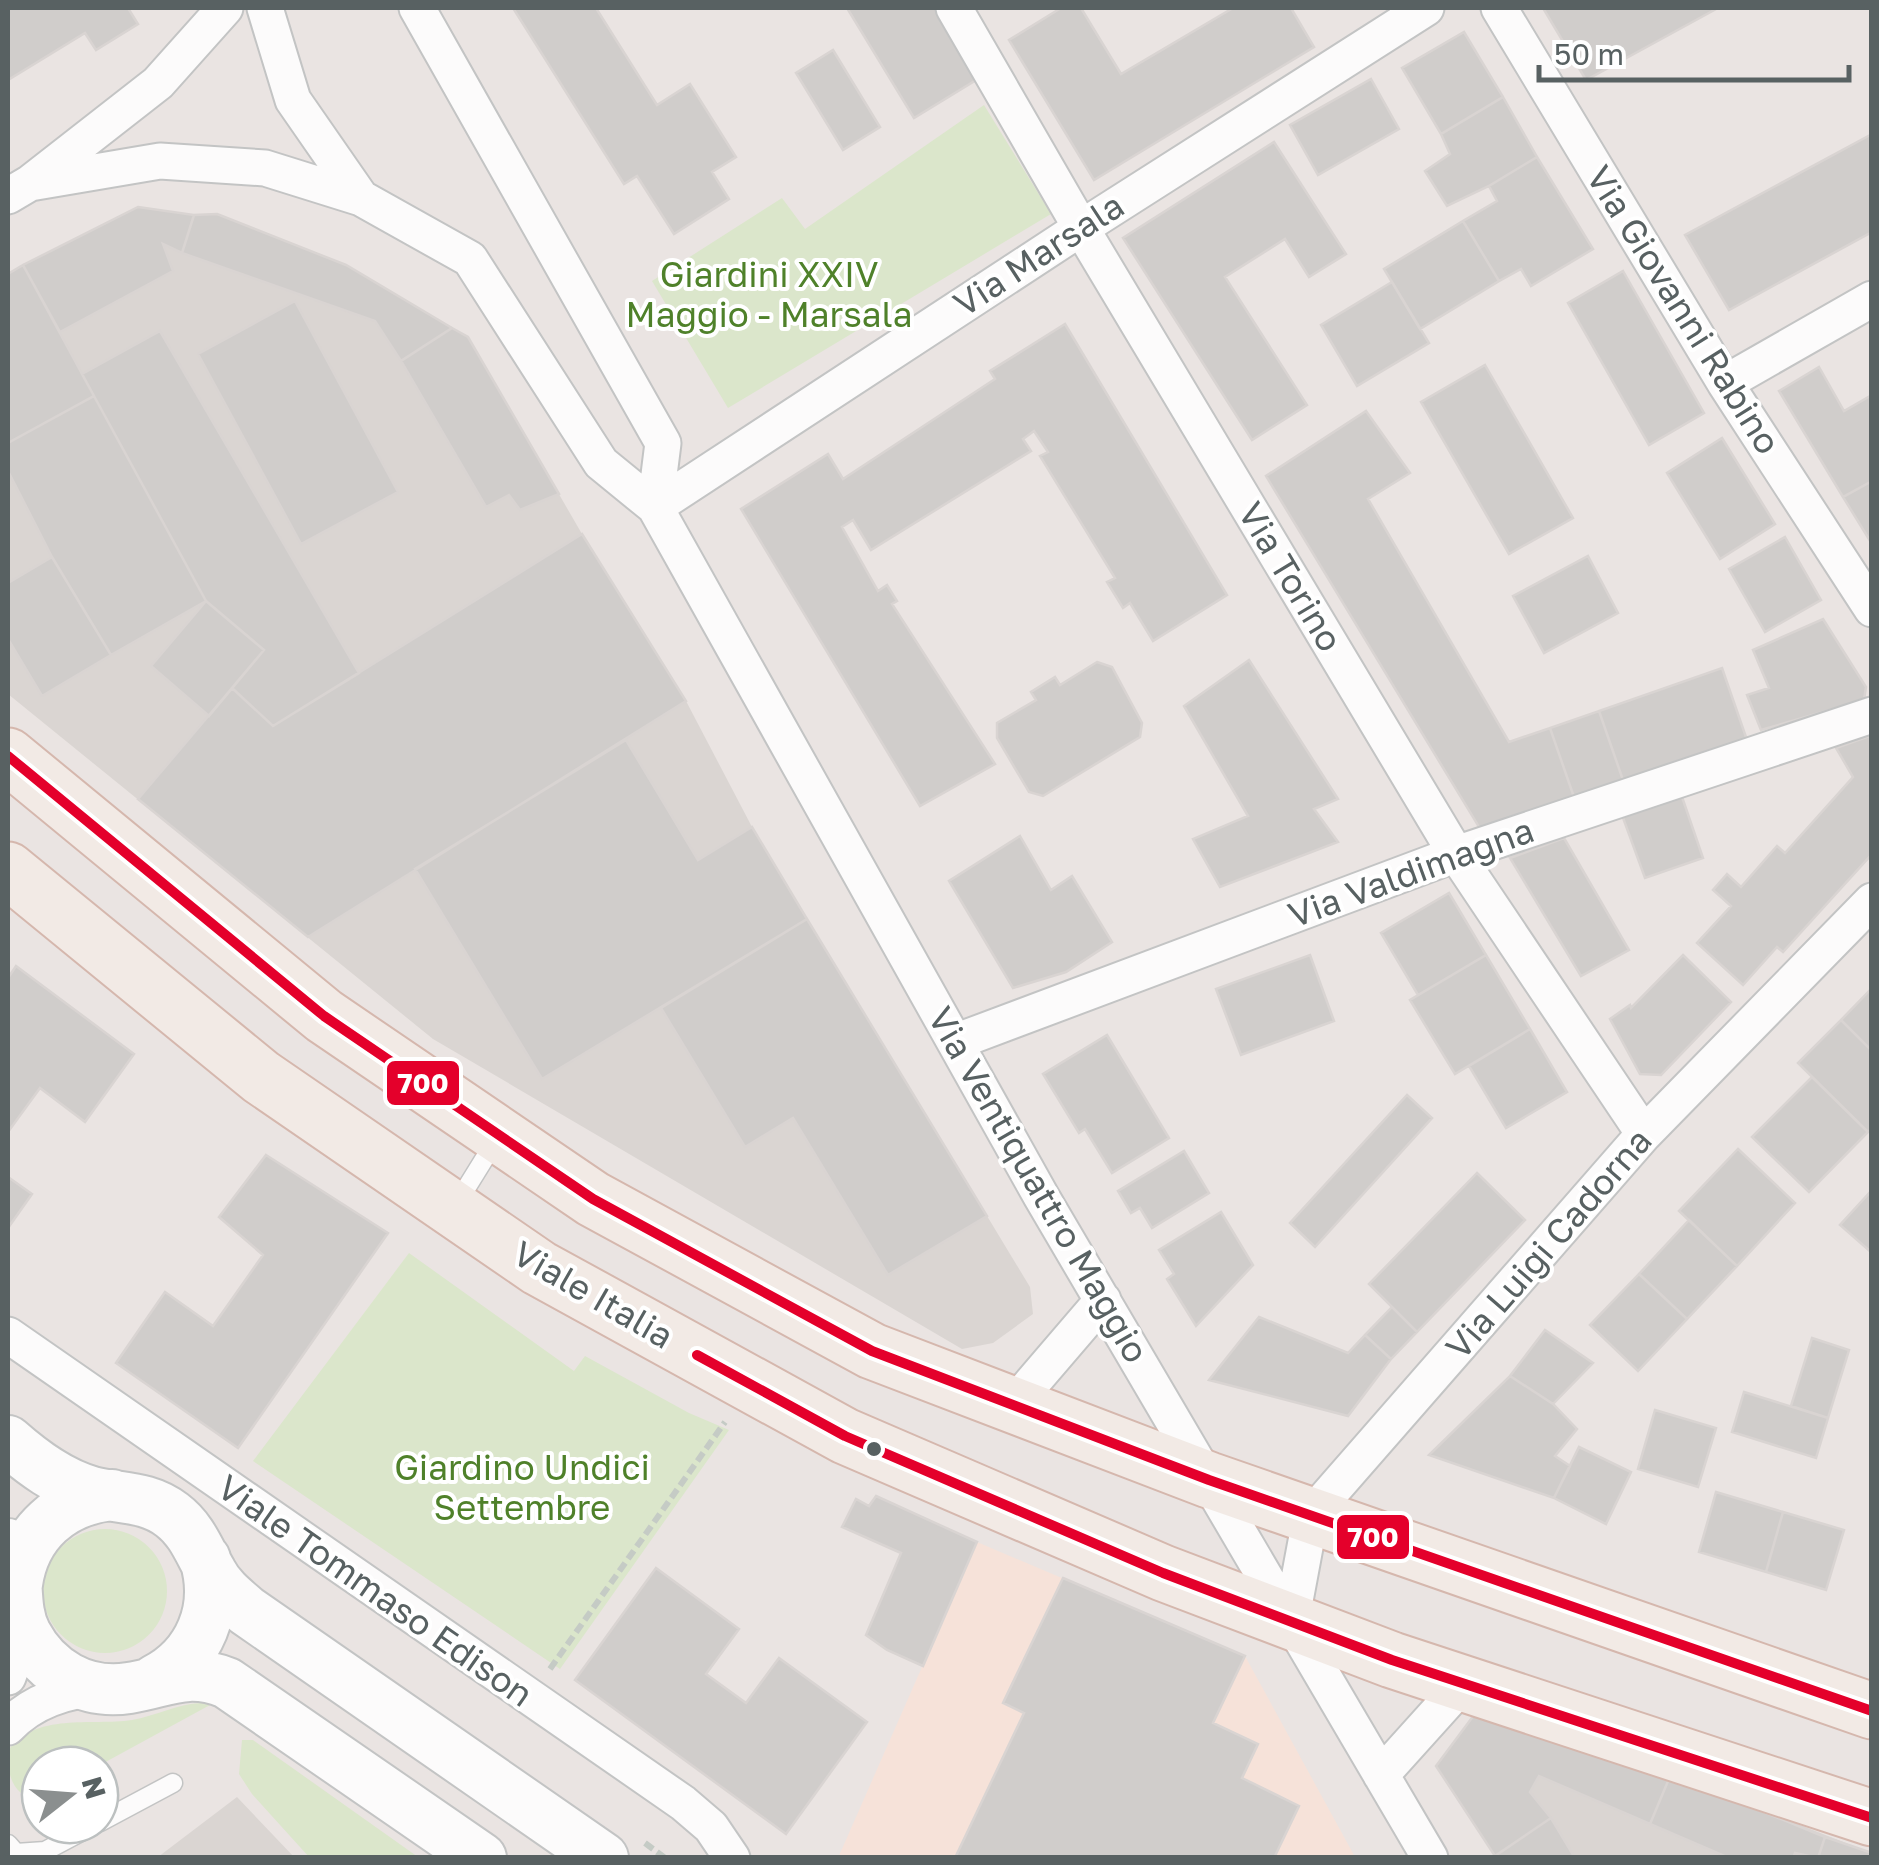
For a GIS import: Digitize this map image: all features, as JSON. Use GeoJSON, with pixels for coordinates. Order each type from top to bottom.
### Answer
{"type":"FeatureCollection","features":[{"type":"Feature","properties":{"kind":"main road"},"geometry":{"type":"LineString","coordinates":[[8,756],[324,1016],[593,1199],[872,1351],[1209,1480],[1872,1711]]}},
{"type":"Feature","properties":{"kind":"main road","name":"Viale Italia"},"geometry":{"type":"LineString","coordinates":[[8,870],[261,1077],[539,1268],[845,1436],[1163,1573],[1291,1622],[1464,1684],[1872,1818]]}},
{"type":"Feature","properties":{"kind":"street"},"geometry":{"type":"LineString","coordinates":[[19,190],[158,84],[225,8]]}},
{"type":"Feature","properties":{"kind":"street","name":"Via Ventiquattro Maggio"},"geometry":{"type":"LineString","coordinates":[[265,8],[293,100],[361,198],[470,258],[601,463],[655,506],[955,1042],[1430,1858]]}},
{"type":"Feature","properties":{"kind":"street"},"geometry":{"type":"LineString","coordinates":[[417,8],[663,442],[655,506]]}},
{"type":"Feature","properties":{"kind":"street","name":"Via Torino"},"geometry":{"type":"LineString","coordinates":[[954,8],[1081,228],[1456,854],[1644,1134]]}},
{"type":"Feature","properties":{"kind":"street","name":"Via Marsala"},"geometry":{"type":"LineString","coordinates":[[655,506],[1426,8]]}},
{"type":"Feature","properties":{"kind":"street","name":"Via Giovanni Rabino"},"geometry":{"type":"LineString","coordinates":[[1499,8],[1725,383],[1872,609]]}},
{"type":"Feature","properties":{"kind":"street"},"geometry":{"type":"LineString","coordinates":[[19,190],[160,161],[265,168],[361,198]]}},
{"type":"Feature","properties":{"kind":"street"},"geometry":{"type":"LineString","coordinates":[[1725,383],[1872,299]]}},
{"type":"Feature","properties":{"kind":"street","name":"Via Valdimagna"},"geometry":{"type":"LineString","coordinates":[[955,1042],[1456,854],[1872,715]]}},
{"type":"Feature","properties":{"kind":"street","name":"Via Luigi Cadorna"},"geometry":{"type":"LineString","coordinates":[[1311,1515],[1644,1134],[1872,901]]}},
{"type":"Feature","properties":{"kind":"street"},"geometry":{"type":"LineString","coordinates":[[1013,1405],[1103,1300]]}},
{"type":"Feature","properties":{"kind":"street","name":"Viale Tommaso Edison"},"geometry":{"type":"LineString","coordinates":[[8,1335],[683,1803],[711,1828],[732,1858]]}},
{"type":"Feature","properties":{"kind":"street","name":"Viale Tommaso Edison"},"geometry":{"type":"LineString","coordinates":[[8,1440],[65,1482],[146,1501],[171,1514],[192,1534],[218,1583],[247,1610],[603,1858]]}},
{"type":"Feature","properties":{"kind":"street"},"geometry":{"type":"LineString","coordinates":[[8,1677],[22,1637],[15,1583],[23,1557],[46,1522],[78,1502],[112,1495]]}},
{"type":"Feature","properties":{"kind":"street"},"geometry":{"type":"LineString","coordinates":[[1291,1622],[1311,1515]]}},
{"type":"Feature","properties":{"kind":"street","name":"Viale Tommaso Edison"},"geometry":{"type":"LineString","coordinates":[[155,1680],[183,1661],[202,1634],[210,1601],[205,1559]]}},
{"type":"Feature","properties":{"kind":"street"},"geometry":{"type":"LineString","coordinates":[[15,1583],[33,1647],[52,1667],[79,1683],[104,1689]]}},
{"type":"Feature","properties":{"kind":"street"},"geometry":{"type":"LineString","coordinates":[[8,1727],[17,1717],[60,1695],[126,1689],[194,1675],[216,1679],[239,1690],[481,1858]]}},
{"type":"Feature","properties":{"kind":"street"},"geometry":{"type":"LineString","coordinates":[[1381,1775],[1464,1684]]}},
{"type":"Feature","properties":{"kind":"lane"},"geometry":{"type":"LineString","coordinates":[[453,1209],[500,1136]]}},
{"type":"Feature","properties":{"kind":"lane"},"geometry":{"type":"LineString","coordinates":[[120,1811],[173,1783]]}},
{"type":"Feature","properties":{"kind":"lane"},"geometry":{"type":"LineString","coordinates":[[8,1844],[16,1853],[45,1851],[56,1845]]}},
{"type":"Feature","properties":{"kind":"path"},"geometry":{"type":"LineString","coordinates":[[545,1676],[728,1416]]}},
{"type":"Feature","properties":{"kind":"shaded area"},"geometry":{"type":"Polygon","coordinates":[[[138,207],[194,215],[346,265],[468,337],[582,534],[686,701],[752,827],[1030,1287],[1033,1314],[993,1343],[962,1349],[433,1039],[8,694],[8,274],[138,207]]]}},
{"type":"Feature","properties":{"kind":"shaded area"},"geometry":{"type":"Polygon","coordinates":[[[977,1542],[1245,1656],[1355,1857],[838,1858],[977,1542]]]}},
{"type":"Feature","properties":{"kind":"shaded area"},"geometry":{"type":"Polygon","coordinates":[[[1480,1707],[1671,1774],[1871,1853],[1871,1857],[1495,1857],[1436,1766],[1480,1707]]]}},
{"type":"Feature","properties":{"kind":"shaded area"},"geometry":{"type":"Polygon","coordinates":[[[237,1797],[294,1857],[158,1857],[237,1797]]]}},
{"type":"Feature","properties":{"kind":"green space","name":"Giardini XXIV Maggio - Marsala"},"geometry":{"type":"Polygon","coordinates":[[[984,105],[1051,214],[728,408],[652,281],[782,198],[805,229],[984,105]]]}},
{"type":"Feature","properties":{"kind":"green space","name":"Giardino Undici Settembre"},"geometry":{"type":"Polygon","coordinates":[[[409,1253],[574,1371],[585,1356],[689,1413],[729,1430],[560,1669],[253,1461],[409,1253]]]}},
{"type":"Feature","properties":{"kind":"green space"},"geometry":{"type":"Polygon","coordinates":[[[105,1529],[129,1534],[149,1547],[162,1567],[167,1591],[162,1615],[149,1635],[129,1648],[105,1653],[81,1648],[61,1635],[48,1615],[43,1591],[48,1567],[61,1547],[81,1534],[105,1529]]]}},
{"type":"Feature","properties":{"kind":"green space"},"geometry":{"type":"Polygon","coordinates":[[[210,1705],[120,1754],[120,1745],[20,1745],[20,1792],[13,1783],[8,1751],[33,1731],[65,1723],[132,1720],[183,1706],[210,1705]]]}},
{"type":"Feature","properties":{"kind":"green space"},"geometry":{"type":"Polygon","coordinates":[[[242,1740],[253,1740],[418,1857],[309,1857],[239,1774],[242,1740]]]}},
{"type":"Feature","properties":{"kind":"building"},"geometry":{"type":"Polygon","coordinates":[[[8,8],[128,8],[138,24],[96,50],[85,33],[8,80],[8,8]]]}},
{"type":"Feature","properties":{"kind":"building"},"geometry":{"type":"Polygon","coordinates":[[[513,8],[596,8],[657,105],[690,84],[736,157],[712,172],[729,199],[674,234],[637,176],[624,184],[513,8]]]}},
{"type":"Feature","properties":{"kind":"building"},"geometry":{"type":"Polygon","coordinates":[[[847,8],[939,8],[981,77],[914,118],[847,8]]]}},
{"type":"Feature","properties":{"kind":"building"},"geometry":{"type":"Polygon","coordinates":[[[1061,8],[1081,8],[1121,74],[1233,8],[1291,8],[1314,47],[1094,180],[1009,40],[1061,8]]]}},
{"type":"Feature","properties":{"kind":"building"},"geometry":{"type":"Polygon","coordinates":[[[1543,8],[1718,8],[1586,80],[1543,8]]]}},
{"type":"Feature","properties":{"kind":"building"},"geometry":{"type":"Polygon","coordinates":[[[1464,32],[1503,97],[1441,134],[1402,68],[1464,32]]]}},
{"type":"Feature","properties":{"kind":"building"},"geometry":{"type":"Polygon","coordinates":[[[833,50],[880,127],[843,150],[796,73],[833,50]]]}},
{"type":"Feature","properties":{"kind":"building"},"geometry":{"type":"Polygon","coordinates":[[[1371,79],[1399,129],[1318,175],[1290,125],[1371,79]]]}},
{"type":"Feature","properties":{"kind":"building"},"geometry":{"type":"Polygon","coordinates":[[[1503,97],[1537,157],[1447,206],[1425,171],[1450,154],[1441,134],[1503,97]]]}},
{"type":"Feature","properties":{"kind":"building"},"geometry":{"type":"Polygon","coordinates":[[[1872,134],[1872,232],[1729,310],[1685,235],[1872,134]]]}},
{"type":"Feature","properties":{"kind":"building"},"geometry":{"type":"Polygon","coordinates":[[[1274,142],[1346,254],[1309,277],[1285,239],[1225,277],[1307,405],[1252,440],[1123,238],[1274,142]]]}},
{"type":"Feature","properties":{"kind":"building"},"geometry":{"type":"Polygon","coordinates":[[[1537,157],[1593,249],[1531,286],[1521,269],[1499,281],[1463,221],[1497,201],[1489,186],[1537,157]]]}},
{"type":"Feature","properties":{"kind":"building"},"geometry":{"type":"Polygon","coordinates":[[[138,207],[194,215],[182,253],[163,244],[173,271],[60,332],[23,265],[138,207]]]}},
{"type":"Feature","properties":{"kind":"building"},"geometry":{"type":"Polygon","coordinates":[[[217,214],[346,265],[452,328],[401,361],[375,321],[182,253],[194,215],[217,214]]]}},
{"type":"Feature","properties":{"kind":"building"},"geometry":{"type":"Polygon","coordinates":[[[1463,221],[1499,281],[1420,329],[1384,269],[1463,221]]]}},
{"type":"Feature","properties":{"kind":"building"},"geometry":{"type":"Polygon","coordinates":[[[23,265],[94,396],[8,443],[8,274],[23,265]]]}},
{"type":"Feature","properties":{"kind":"building"},"geometry":{"type":"Polygon","coordinates":[[[1623,271],[1704,413],[1649,445],[1568,303],[1623,271]]]}},
{"type":"Feature","properties":{"kind":"building"},"geometry":{"type":"Polygon","coordinates":[[[1392,282],[1429,343],[1357,386],[1321,325],[1392,282]]]}},
{"type":"Feature","properties":{"kind":"building"},"geometry":{"type":"Polygon","coordinates":[[[295,301],[398,492],[301,544],[198,354],[295,301]]]}},
{"type":"Feature","properties":{"kind":"building"},"geometry":{"type":"Polygon","coordinates":[[[1065,324],[1227,595],[1153,641],[1130,603],[1123,608],[1107,582],[1115,578],[1040,456],[1048,452],[1034,431],[1023,439],[1031,451],[871,550],[853,520],[842,527],[878,591],[887,585],[897,601],[892,604],[995,764],[920,806],[741,509],[828,454],[843,479],[995,379],[990,371],[1065,324]]]}},
{"type":"Feature","properties":{"kind":"building"},"geometry":{"type":"Polygon","coordinates":[[[452,328],[468,337],[559,494],[520,510],[509,495],[486,507],[401,361],[452,328]]]}},
{"type":"Feature","properties":{"kind":"building"},"geometry":{"type":"Polygon","coordinates":[[[160,331],[359,673],[273,726],[232,688],[264,650],[206,601],[82,374],[160,331]]]}},
{"type":"Feature","properties":{"kind":"building"},"geometry":{"type":"Polygon","coordinates":[[[1485,365],[1573,518],[1509,554],[1421,402],[1485,365]]]}},
{"type":"Feature","properties":{"kind":"building"},"geometry":{"type":"Polygon","coordinates":[[[1819,367],[1844,411],[1872,395],[1872,481],[1843,497],[1779,391],[1819,367]]]}},
{"type":"Feature","properties":{"kind":"building"},"geometry":{"type":"Polygon","coordinates":[[[94,396],[206,601],[111,655],[52,557],[8,471],[8,443],[94,396]]]}},
{"type":"Feature","properties":{"kind":"building"},"geometry":{"type":"Polygon","coordinates":[[[1366,411],[1410,473],[1368,499],[1509,742],[1550,728],[1575,800],[1494,830],[1479,827],[1266,476],[1366,411]]]}},
{"type":"Feature","properties":{"kind":"building"},"geometry":{"type":"Polygon","coordinates":[[[1722,438],[1775,524],[1720,559],[1667,473],[1722,438]]]}},
{"type":"Feature","properties":{"kind":"building"},"geometry":{"type":"Polygon","coordinates":[[[1872,481],[1872,544],[1843,497],[1872,481]]]}},
{"type":"Feature","properties":{"kind":"building"},"geometry":{"type":"Polygon","coordinates":[[[582,534],[686,701],[308,937],[138,799],[232,688],[273,726],[582,534]]]}},
{"type":"Feature","properties":{"kind":"building"},"geometry":{"type":"Polygon","coordinates":[[[1785,537],[1821,600],[1765,632],[1729,569],[1785,537]]]}},
{"type":"Feature","properties":{"kind":"building"},"geometry":{"type":"Polygon","coordinates":[[[1588,556],[1618,613],[1544,653],[1513,596],[1588,556]]]}},
{"type":"Feature","properties":{"kind":"building"},"geometry":{"type":"Polygon","coordinates":[[[52,557],[111,655],[42,696],[8,639],[8,583],[52,557]]]}},
{"type":"Feature","properties":{"kind":"building"},"geometry":{"type":"Polygon","coordinates":[[[206,601],[264,650],[209,716],[151,666],[206,601]]]}},
{"type":"Feature","properties":{"kind":"building"},"geometry":{"type":"Polygon","coordinates":[[[1823,619],[1866,687],[1864,700],[1761,730],[1747,695],[1769,688],[1753,650],[1823,619]]]}},
{"type":"Feature","properties":{"kind":"building"},"geometry":{"type":"Polygon","coordinates":[[[1249,660],[1338,799],[1314,809],[1338,842],[1220,887],[1193,839],[1248,816],[1184,706],[1249,660]]]}},
{"type":"Feature","properties":{"kind":"building"},"geometry":{"type":"Polygon","coordinates":[[[1097,662],[1112,667],[1142,723],[1140,737],[1043,796],[1029,792],[997,738],[997,723],[1036,700],[1031,692],[1055,677],[1060,685],[1097,662]]]}},
{"type":"Feature","properties":{"kind":"building"},"geometry":{"type":"Polygon","coordinates":[[[1722,668],[1747,740],[1624,783],[1599,711],[1722,668]]]}},
{"type":"Feature","properties":{"kind":"building"},"geometry":{"type":"Polygon","coordinates":[[[1599,711],[1624,783],[1575,800],[1550,728],[1599,711]]]}},
{"type":"Feature","properties":{"kind":"building"},"geometry":{"type":"Polygon","coordinates":[[[1872,735],[1872,854],[1783,952],[1777,947],[1743,985],[1697,943],[1731,906],[1713,890],[1727,874],[1741,887],[1777,846],[1785,853],[1853,777],[1836,748],[1872,735]]]}},
{"type":"Feature","properties":{"kind":"building"},"geometry":{"type":"Polygon","coordinates":[[[626,740],[698,860],[752,827],[807,919],[542,1079],[415,869],[626,740]]]}},
{"type":"Feature","properties":{"kind":"building"},"geometry":{"type":"Polygon","coordinates":[[[1681,794],[1703,858],[1645,878],[1622,815],[1681,794]]]}},
{"type":"Feature","properties":{"kind":"building"},"geometry":{"type":"Polygon","coordinates":[[[1020,836],[1051,890],[1072,876],[1112,942],[1066,972],[1013,988],[949,881],[1020,836]]]}},
{"type":"Feature","properties":{"kind":"building"},"geometry":{"type":"Polygon","coordinates":[[[1564,838],[1629,950],[1581,976],[1510,858],[1564,838]]]}},
{"type":"Feature","properties":{"kind":"building"},"geometry":{"type":"Polygon","coordinates":[[[1449,893],[1486,955],[1418,995],[1381,933],[1449,893]]]}},
{"type":"Feature","properties":{"kind":"building"},"geometry":{"type":"Polygon","coordinates":[[[807,919],[987,1216],[888,1275],[793,1118],[745,1147],[661,1008],[807,919]]]}},
{"type":"Feature","properties":{"kind":"building"},"geometry":{"type":"Polygon","coordinates":[[[1310,955],[1334,1021],[1241,1055],[1216,989],[1310,955]]]}},
{"type":"Feature","properties":{"kind":"building"},"geometry":{"type":"Polygon","coordinates":[[[1486,955],[1530,1029],[1455,1074],[1410,1000],[1486,955]]]}},
{"type":"Feature","properties":{"kind":"building"},"geometry":{"type":"Polygon","coordinates":[[[1683,955],[1731,1002],[1661,1075],[1640,1074],[1610,1019],[1630,1005],[1631,1008],[1683,955]]]}},
{"type":"Feature","properties":{"kind":"building"},"geometry":{"type":"Polygon","coordinates":[[[16,966],[134,1054],[85,1122],[40,1088],[8,1132],[8,978],[16,966]]]}},
{"type":"Feature","properties":{"kind":"building"},"geometry":{"type":"Polygon","coordinates":[[[1872,988],[1872,1051],[1841,1020],[1872,988]]]}},
{"type":"Feature","properties":{"kind":"building"},"geometry":{"type":"Polygon","coordinates":[[[1841,1020],[1872,1051],[1872,1128],[1868,1132],[1798,1063],[1841,1020]]]}},
{"type":"Feature","properties":{"kind":"building"},"geometry":{"type":"Polygon","coordinates":[[[1530,1029],[1567,1092],[1506,1128],[1469,1066],[1530,1029]]]}},
{"type":"Feature","properties":{"kind":"building"},"geometry":{"type":"Polygon","coordinates":[[[1107,1035],[1169,1138],[1112,1173],[1085,1129],[1079,1133],[1043,1074],[1107,1035]]]}},
{"type":"Feature","properties":{"kind":"building"},"geometry":{"type":"Polygon","coordinates":[[[1812,1077],[1868,1132],[1809,1192],[1752,1137],[1812,1077]]]}},
{"type":"Feature","properties":{"kind":"building"},"geometry":{"type":"Polygon","coordinates":[[[1407,1095],[1432,1118],[1315,1247],[1290,1223],[1407,1095]]]}},
{"type":"Feature","properties":{"kind":"building"},"geometry":{"type":"Polygon","coordinates":[[[1738,1149],[1795,1203],[1737,1266],[1679,1211],[1738,1149]]]}},
{"type":"Feature","properties":{"kind":"building"},"geometry":{"type":"Polygon","coordinates":[[[1184,1151],[1209,1193],[1152,1228],[1140,1208],[1131,1213],[1118,1191],[1184,1151]]]}},
{"type":"Feature","properties":{"kind":"building"},"geometry":{"type":"Polygon","coordinates":[[[266,1155],[388,1233],[238,1448],[116,1363],[165,1292],[213,1326],[263,1255],[219,1217],[266,1155]]]}},
{"type":"Feature","properties":{"kind":"building"},"geometry":{"type":"Polygon","coordinates":[[[1477,1173],[1525,1220],[1417,1332],[1369,1284],[1477,1173]]]}},
{"type":"Feature","properties":{"kind":"building"},"geometry":{"type":"Polygon","coordinates":[[[8,1177],[32,1194],[8,1228],[8,1177]]]}},
{"type":"Feature","properties":{"kind":"building"},"geometry":{"type":"Polygon","coordinates":[[[1872,1190],[1872,1253],[1840,1225],[1872,1190]]]}},
{"type":"Feature","properties":{"kind":"building"},"geometry":{"type":"Polygon","coordinates":[[[1221,1212],[1253,1265],[1196,1326],[1167,1279],[1174,1274],[1159,1250],[1221,1212]]]}},
{"type":"Feature","properties":{"kind":"building"},"geometry":{"type":"Polygon","coordinates":[[[1689,1220],[1737,1266],[1687,1319],[1639,1274],[1689,1220]]]}},
{"type":"Feature","properties":{"kind":"building"},"geometry":{"type":"Polygon","coordinates":[[[1639,1274],[1687,1319],[1638,1371],[1590,1325],[1639,1274]]]}},
{"type":"Feature","properties":{"kind":"building"},"geometry":{"type":"Polygon","coordinates":[[[1392,1307],[1417,1332],[1391,1359],[1365,1335],[1392,1307]]]}},
{"type":"Feature","properties":{"kind":"building"},"geometry":{"type":"Polygon","coordinates":[[[1259,1317],[1348,1353],[1365,1335],[1391,1359],[1348,1416],[1209,1380],[1259,1317]]]}},
{"type":"Feature","properties":{"kind":"building"},"geometry":{"type":"Polygon","coordinates":[[[1545,1330],[1593,1363],[1553,1404],[1510,1376],[1545,1330]]]}},
{"type":"Feature","properties":{"kind":"building"},"geometry":{"type":"Polygon","coordinates":[[[1812,1338],[1849,1350],[1828,1418],[1791,1406],[1812,1338]]]}},
{"type":"Feature","properties":{"kind":"building"},"geometry":{"type":"Polygon","coordinates":[[[1510,1376],[1553,1404],[1577,1429],[1555,1456],[1570,1466],[1554,1498],[1429,1455],[1510,1376]]]}},
{"type":"Feature","properties":{"kind":"building"},"geometry":{"type":"Polygon","coordinates":[[[1744,1392],[1828,1418],[1816,1458],[1732,1432],[1744,1392]]]}},
{"type":"Feature","properties":{"kind":"building"},"geometry":{"type":"Polygon","coordinates":[[[1655,1410],[1716,1428],[1698,1487],[1638,1469],[1655,1410]]]}},
{"type":"Feature","properties":{"kind":"building"},"geometry":{"type":"Polygon","coordinates":[[[1579,1447],[1631,1472],[1606,1524],[1554,1498],[1579,1447]]]}},
{"type":"Feature","properties":{"kind":"building"},"geometry":{"type":"Polygon","coordinates":[[[1716,1492],[1783,1512],[1766,1572],[1699,1552],[1716,1492]]]}},
{"type":"Feature","properties":{"kind":"building"},"geometry":{"type":"Polygon","coordinates":[[[876,1496],[977,1542],[923,1666],[887,1650],[866,1635],[901,1553],[842,1527],[856,1499],[869,1506],[876,1496]]]}},
{"type":"Feature","properties":{"kind":"building"},"geometry":{"type":"Polygon","coordinates":[[[1783,1512],[1844,1530],[1826,1590],[1766,1572],[1783,1512]]]}},
{"type":"Feature","properties":{"kind":"building"},"geometry":{"type":"Polygon","coordinates":[[[656,1568],[739,1629],[706,1674],[746,1703],[779,1658],[867,1722],[786,1834],[575,1680],[656,1568]]]}},
{"type":"Feature","properties":{"kind":"building"},"geometry":{"type":"Polygon","coordinates":[[[1063,1578],[1245,1656],[1213,1723],[1258,1744],[1242,1778],[1299,1806],[1274,1858],[955,1858],[1024,1713],[1003,1703],[1063,1578]]]}},
{"type":"Feature","properties":{"kind":"building"},"geometry":{"type":"Polygon","coordinates":[[[1480,1707],[1671,1774],[1650,1824],[1539,1776],[1530,1792],[1551,1818],[1495,1856],[1436,1766],[1480,1707]]]}},
{"type":"Feature","properties":{"kind":"building"},"geometry":{"type":"Polygon","coordinates":[[[1671,1774],[1825,1837],[1818,1858],[1795,1853],[1793,1858],[1729,1858],[1650,1824],[1671,1774]]]}},
{"type":"Feature","properties":{"kind":"building"},"geometry":{"type":"Polygon","coordinates":[[[1551,1818],[1575,1858],[1495,1858],[1495,1856],[1551,1818]]]}},
{"type":"Feature","properties":{"kind":"building"},"geometry":{"type":"Polygon","coordinates":[[[1825,1837],[1872,1853],[1872,1858],[1818,1858],[1825,1837]]]}},
{"type":"Feature","properties":{"kind":"transit line","name":"700"},"geometry":{"type":"LineString","coordinates":[[8,756],[324,1016],[593,1199],[872,1351],[1209,1480],[1872,1711]]}},
{"type":"Feature","properties":{"kind":"transit line","name":"700"},"geometry":{"type":"LineString","coordinates":[[697,1355],[845,1436],[1163,1573],[1392,1660],[1872,1818]]}}]}
